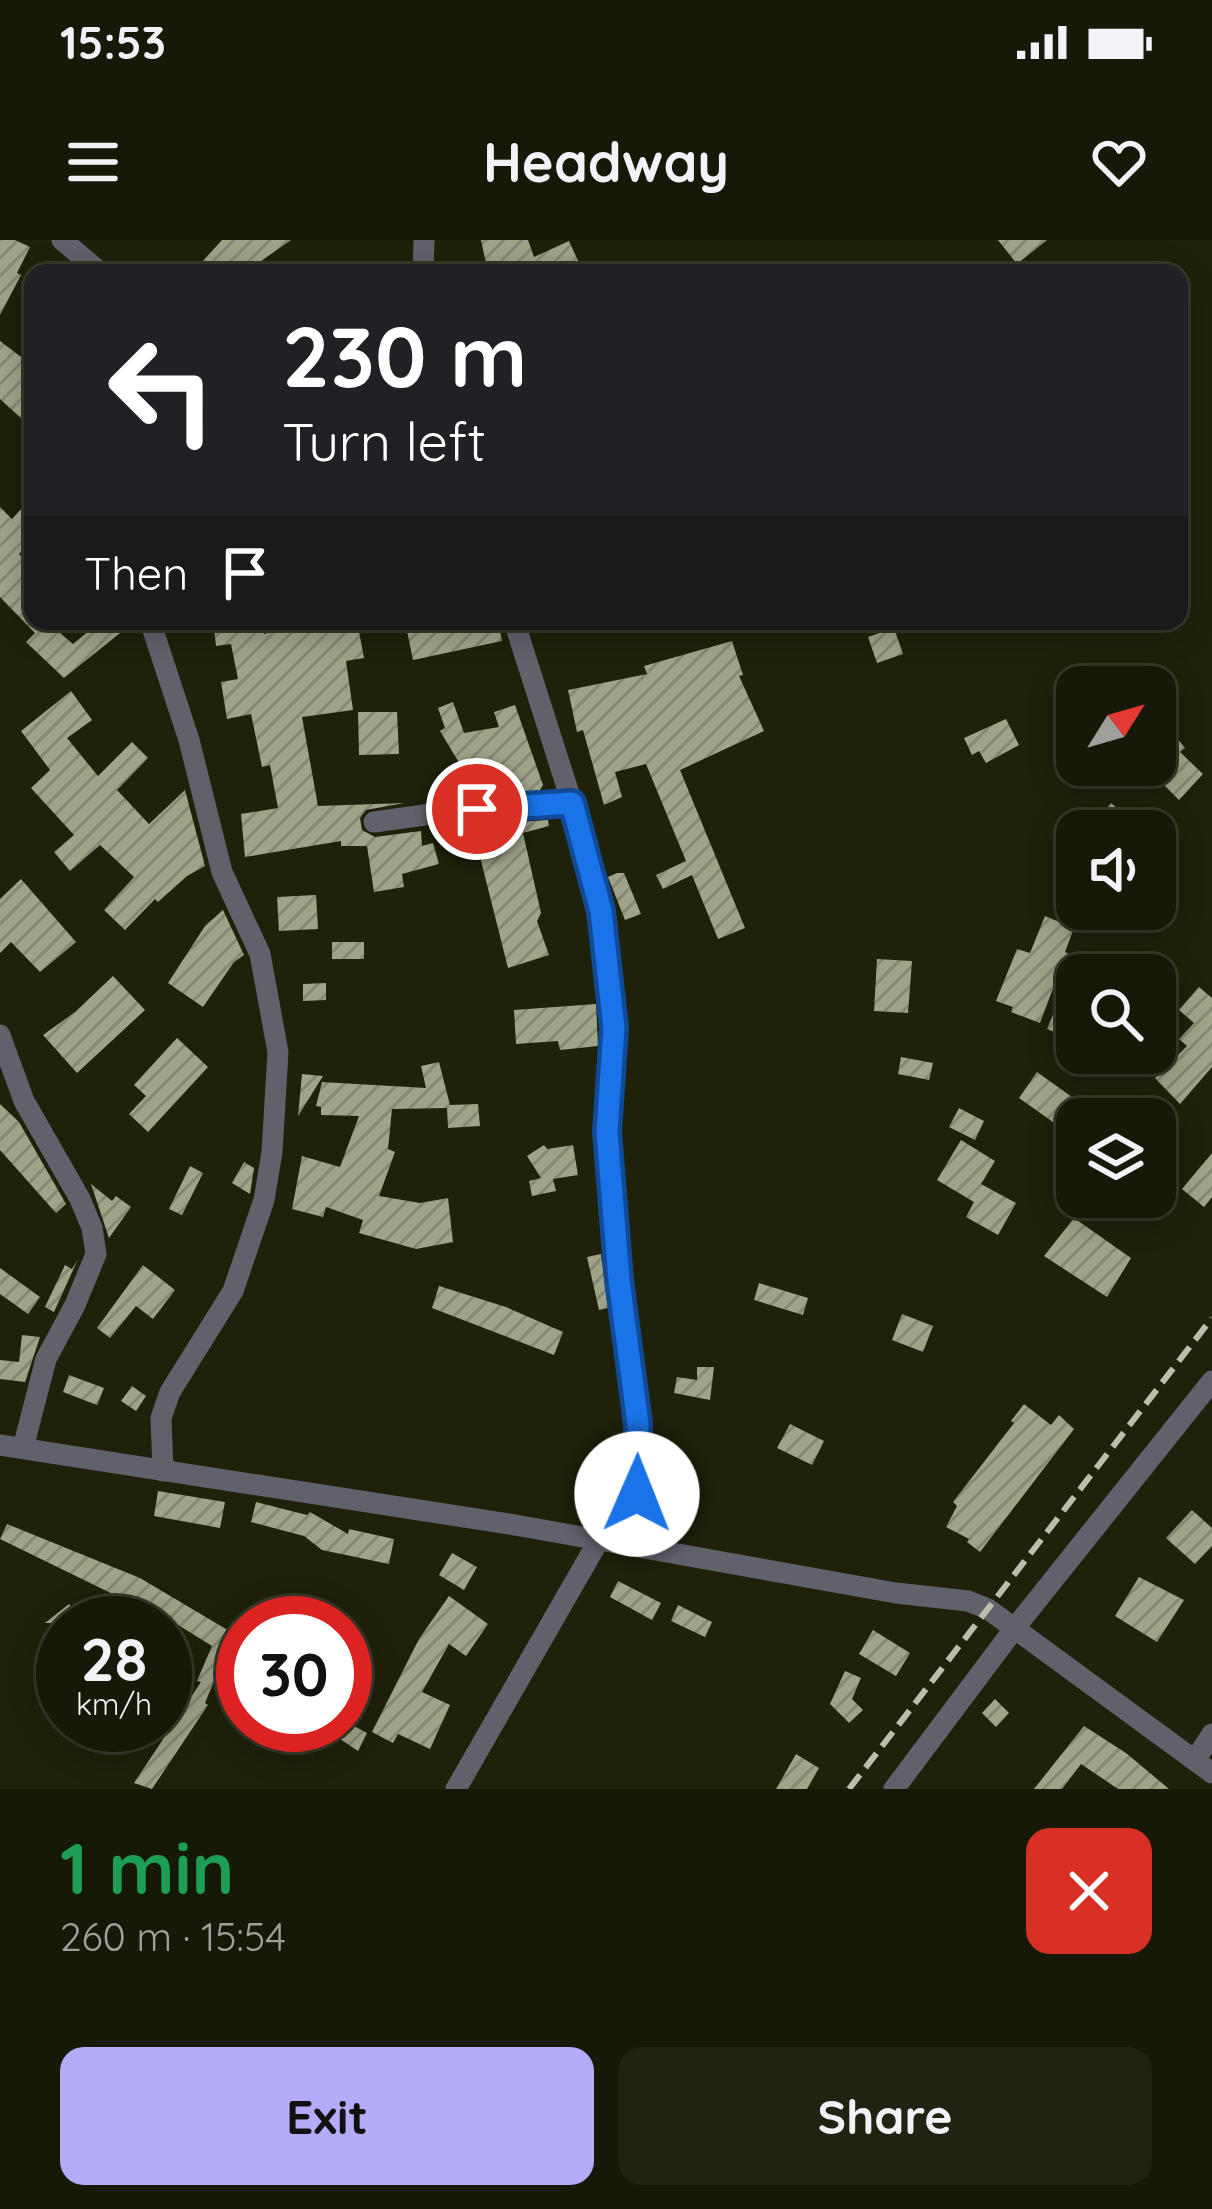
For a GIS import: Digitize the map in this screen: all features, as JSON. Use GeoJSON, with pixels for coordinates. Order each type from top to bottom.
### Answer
{"type":"FeatureCollection","features":[{"type":"Feature","properties":{"kind":"street"},"geometry":{"type":"LineString","coordinates":[[62,240],[90,264]]}},
{"type":"Feature","properties":{"kind":"street"},"geometry":{"type":"LineString","coordinates":[[153,630],[189,740],[222,872],[260,953],[278,1052],[264,1200],[233,1291],[170,1392],[160,1418],[163,1471]]}},
{"type":"Feature","properties":{"kind":"street"},"geometry":{"type":"LineString","coordinates":[[517,630],[601,911],[614,1028],[607,1132],[619,1280],[638,1424],[637,1494],[624,1544]]}},
{"type":"Feature","properties":{"kind":"street"},"geometry":{"type":"LineString","coordinates":[[374,823],[446,812],[572,803]]}},
{"type":"Feature","properties":{"kind":"street"},"geometry":{"type":"LineString","coordinates":[[0,1035],[24,1101],[80,1199],[92,1228],[95,1254],[46,1359],[23,1448]]}},
{"type":"Feature","properties":{"kind":"street"},"geometry":{"type":"LineString","coordinates":[[895,1789],[1014,1629],[1212,1381]]}},
{"type":"Feature","properties":{"kind":"street"},"geometry":{"type":"LineString","coordinates":[[0,1444],[624,1544],[896,1593],[968,1601],[988,1609],[1203,1766],[1212,1734]]}},
{"type":"Feature","properties":{"kind":"street"},"geometry":{"type":"LineString","coordinates":[[455,1789],[599,1540]]}},
{"type":"Feature","properties":{"kind":"building"},"geometry":{"type":"Polygon","coordinates":[[[0,240],[30,247],[0,315],[0,240]]]}},
{"type":"Feature","properties":{"kind":"building"},"geometry":{"type":"Polygon","coordinates":[[[222,240],[291,240],[257,264],[200,264],[222,240]]]}},
{"type":"Feature","properties":{"kind":"building"},"geometry":{"type":"Polygon","coordinates":[[[481,240],[528,240],[534,257],[569,241],[580,264],[486,264],[481,240]]]}},
{"type":"Feature","properties":{"kind":"building"},"geometry":{"type":"Polygon","coordinates":[[[998,240],[1047,240],[1017,264],[998,240]]]}},
{"type":"Feature","properties":{"kind":"building"},"geometry":{"type":"Polygon","coordinates":[[[0,341],[24,359],[24,421],[0,399],[0,341]]]}},
{"type":"Feature","properties":{"kind":"building"},"geometry":{"type":"Polygon","coordinates":[[[24,506],[24,549],[19,554],[24,559],[24,622],[0,597],[0,507],[12,519],[24,506]]]}},
{"type":"Feature","properties":{"kind":"building"},"geometry":{"type":"Polygon","coordinates":[[[32,630],[57,630],[73,644],[90,630],[124,630],[64,678],[26,642],[35,633],[32,630]]]}},
{"type":"Feature","properties":{"kind":"building"},"geometry":{"type":"Polygon","coordinates":[[[214,630],[263,630],[264,634],[359,630],[364,658],[346,661],[353,710],[302,717],[318,806],[404,803],[366,810],[360,818],[362,830],[375,837],[421,831],[422,846],[433,843],[439,864],[402,874],[404,887],[374,892],[367,846],[341,846],[341,841],[245,857],[241,814],[278,808],[270,765],[262,767],[251,714],[227,719],[221,682],[238,679],[231,644],[216,646],[214,630]]]}},
{"type":"Feature","properties":{"kind":"building"},"geometry":{"type":"Polygon","coordinates":[[[407,630],[500,630],[502,641],[413,660],[407,630]]]}},
{"type":"Feature","properties":{"kind":"building"},"geometry":{"type":"Polygon","coordinates":[[[895,630],[903,654],[877,663],[868,637],[895,630]]]}},
{"type":"Feature","properties":{"kind":"building"},"geometry":{"type":"Polygon","coordinates":[[[732,641],[743,675],[739,676],[764,731],[680,770],[745,928],[718,939],[692,875],[663,889],[656,875],[686,861],[646,764],[615,772],[622,797],[604,805],[583,730],[577,732],[568,690],[647,674],[644,666],[732,641]]]}},
{"type":"Feature","properties":{"kind":"building"},"geometry":{"type":"Polygon","coordinates":[[[71,691],[92,720],[67,738],[98,776],[132,742],[148,758],[117,790],[149,824],[185,790],[205,866],[158,902],[155,899],[125,930],[104,910],[134,877],[100,845],[70,871],[54,852],[74,835],[31,788],[50,770],[21,731],[71,691]]]}},
{"type":"Feature","properties":{"kind":"building"},"geometry":{"type":"Polygon","coordinates":[[[453,702],[464,733],[499,727],[494,712],[515,705],[543,785],[540,790],[464,796],[458,773],[464,771],[440,731],[445,728],[438,708],[453,702]]]}},
{"type":"Feature","properties":{"kind":"building"},"geometry":{"type":"Polygon","coordinates":[[[358,712],[397,712],[399,754],[359,755],[358,712]]]}},
{"type":"Feature","properties":{"kind":"building"},"geometry":{"type":"Polygon","coordinates":[[[1006,719],[1019,745],[986,763],[979,751],[972,755],[964,738],[1006,719]]]}},
{"type":"Feature","properties":{"kind":"building"},"geometry":{"type":"Polygon","coordinates":[[[1176,737],[1185,748],[1180,752],[1203,774],[1179,800],[1165,786],[1176,786],[1176,737]]]}},
{"type":"Feature","properties":{"kind":"building"},"geometry":{"type":"Polygon","coordinates":[[[548,820],[549,826],[523,833],[541,913],[537,921],[549,955],[508,968],[472,825],[548,820]]]}},
{"type":"Feature","properties":{"kind":"building"},"geometry":{"type":"Polygon","coordinates":[[[624,873],[641,914],[625,920],[608,877],[624,873]]]}},
{"type":"Feature","properties":{"kind":"building"},"geometry":{"type":"Polygon","coordinates":[[[21,879],[76,942],[40,972],[11,942],[0,953],[0,899],[21,879]]]}},
{"type":"Feature","properties":{"kind":"building"},"geometry":{"type":"Polygon","coordinates":[[[316,895],[318,929],[279,931],[277,897],[316,895]]]}},
{"type":"Feature","properties":{"kind":"building"},"geometry":{"type":"Polygon","coordinates":[[[223,910],[244,955],[203,1007],[168,983],[205,926],[223,910]]]}},
{"type":"Feature","properties":{"kind":"building"},"geometry":{"type":"Polygon","coordinates":[[[1045,916],[1056,921],[1056,930],[1073,930],[1065,952],[1069,954],[1056,954],[1056,981],[1040,1023],[996,1001],[1017,949],[1030,953],[1045,916]]]}},
{"type":"Feature","properties":{"kind":"building"},"geometry":{"type":"Polygon","coordinates":[[[332,942],[364,942],[364,959],[332,959],[332,942]]]}},
{"type":"Feature","properties":{"kind":"building"},"geometry":{"type":"Polygon","coordinates":[[[877,959],[912,961],[908,1013],[874,1011],[877,959]]]}},
{"type":"Feature","properties":{"kind":"building"},"geometry":{"type":"Polygon","coordinates":[[[113,976],[145,1010],[77,1073],[43,1035],[113,976]]]}},
{"type":"Feature","properties":{"kind":"building"},"geometry":{"type":"Polygon","coordinates":[[[326,983],[326,1000],[303,1001],[303,984],[326,983]]]}},
{"type":"Feature","properties":{"kind":"building"},"geometry":{"type":"Polygon","coordinates":[[[1199,987],[1212,998],[1212,1067],[1180,1104],[1155,1078],[1176,1074],[1176,1057],[1187,1046],[1179,1039],[1194,1023],[1179,1010],[1199,987]]]}},
{"type":"Feature","properties":{"kind":"building"},"geometry":{"type":"Polygon","coordinates":[[[596,1004],[598,1046],[560,1050],[558,1041],[516,1044],[514,1010],[596,1004]]]}},
{"type":"Feature","properties":{"kind":"building"},"geometry":{"type":"Polygon","coordinates":[[[1053,1015],[1056,1016],[1056,1033],[1047,1029],[1053,1015]]]}},
{"type":"Feature","properties":{"kind":"building"},"geometry":{"type":"Polygon","coordinates":[[[177,1038],[208,1067],[148,1132],[129,1114],[146,1096],[134,1085],[177,1038]]]}},
{"type":"Feature","properties":{"kind":"building"},"geometry":{"type":"Polygon","coordinates":[[[901,1057],[933,1063],[929,1080],[898,1074],[901,1057]]]}},
{"type":"Feature","properties":{"kind":"building"},"geometry":{"type":"Polygon","coordinates":[[[439,1062],[450,1105],[478,1104],[480,1126],[448,1128],[447,1108],[392,1109],[388,1149],[395,1152],[379,1196],[420,1203],[448,1198],[453,1242],[416,1249],[359,1233],[363,1220],[326,1207],[323,1217],[292,1209],[302,1156],[340,1167],[359,1116],[321,1115],[321,1107],[316,1106],[322,1082],[426,1088],[421,1066],[439,1062]]]}},
{"type":"Feature","properties":{"kind":"building"},"geometry":{"type":"Polygon","coordinates":[[[1037,1072],[1073,1098],[1056,1098],[1056,1124],[1019,1098],[1037,1072]]]}},
{"type":"Feature","properties":{"kind":"building"},"geometry":{"type":"Polygon","coordinates":[[[302,1074],[323,1076],[298,1116],[302,1074]]]}},
{"type":"Feature","properties":{"kind":"building"},"geometry":{"type":"Polygon","coordinates":[[[0,1104],[19,1122],[66,1204],[56,1213],[0,1150],[0,1104]]]}},
{"type":"Feature","properties":{"kind":"building"},"geometry":{"type":"Polygon","coordinates":[[[959,1108],[984,1121],[975,1140],[949,1127],[959,1108]]]}},
{"type":"Feature","properties":{"kind":"building"},"geometry":{"type":"Polygon","coordinates":[[[961,1140],[995,1161],[981,1184],[1016,1203],[998,1235],[966,1217],[974,1202],[937,1180],[961,1140]]]}},
{"type":"Feature","properties":{"kind":"building"},"geometry":{"type":"Polygon","coordinates":[[[544,1145],[547,1149],[573,1145],[578,1175],[553,1179],[556,1191],[532,1196],[529,1181],[541,1178],[527,1156],[544,1145]]]}},
{"type":"Feature","properties":{"kind":"building"},"geometry":{"type":"Polygon","coordinates":[[[1212,1153],[1212,1197],[1204,1207],[1182,1189],[1212,1153]]]}},
{"type":"Feature","properties":{"kind":"building"},"geometry":{"type":"Polygon","coordinates":[[[244,1162],[254,1168],[250,1194],[232,1183],[244,1162]]]}},
{"type":"Feature","properties":{"kind":"building"},"geometry":{"type":"Polygon","coordinates":[[[190,1166],[203,1173],[182,1215],[169,1209],[190,1166]]]}},
{"type":"Feature","properties":{"kind":"building"},"geometry":{"type":"Polygon","coordinates":[[[91,1184],[112,1201],[116,1196],[131,1207],[109,1238],[91,1184]]]}},
{"type":"Feature","properties":{"kind":"building"},"geometry":{"type":"Polygon","coordinates":[[[1074,1218],[1131,1258],[1107,1297],[1044,1256],[1074,1218]]]}},
{"type":"Feature","properties":{"kind":"building"},"geometry":{"type":"Polygon","coordinates":[[[601,1254],[608,1308],[599,1310],[587,1257],[601,1254]]]}},
{"type":"Feature","properties":{"kind":"building"},"geometry":{"type":"Polygon","coordinates":[[[78,1259],[54,1312],[45,1307],[65,1265],[72,1269],[78,1259]]]}},
{"type":"Feature","properties":{"kind":"building"},"geometry":{"type":"Polygon","coordinates":[[[143,1265],[175,1290],[153,1319],[136,1306],[110,1338],[97,1328],[143,1265]]]}},
{"type":"Feature","properties":{"kind":"building"},"geometry":{"type":"Polygon","coordinates":[[[0,1268],[40,1297],[28,1314],[0,1294],[0,1268]]]}},
{"type":"Feature","properties":{"kind":"building"},"geometry":{"type":"Polygon","coordinates":[[[759,1283],[808,1298],[803,1315],[754,1300],[759,1283]]]}},
{"type":"Feature","properties":{"kind":"building"},"geometry":{"type":"Polygon","coordinates":[[[439,1286],[506,1307],[563,1332],[554,1355],[432,1308],[439,1286]]]}},
{"type":"Feature","properties":{"kind":"building"},"geometry":{"type":"Polygon","coordinates":[[[902,1314],[933,1326],[923,1352],[892,1340],[902,1314]]]}},
{"type":"Feature","properties":{"kind":"building"},"geometry":{"type":"Polygon","coordinates":[[[22,1335],[40,1337],[25,1382],[0,1379],[0,1360],[19,1362],[22,1335]]]}},
{"type":"Feature","properties":{"kind":"building"},"geometry":{"type":"Polygon","coordinates":[[[697,1367],[714,1367],[710,1400],[674,1393],[677,1377],[697,1380],[697,1367]]]}},
{"type":"Feature","properties":{"kind":"building"},"geometry":{"type":"Polygon","coordinates":[[[69,1375],[104,1388],[97,1405],[63,1392],[69,1375]]]}},
{"type":"Feature","properties":{"kind":"building"},"geometry":{"type":"Polygon","coordinates":[[[132,1386],[146,1396],[136,1411],[121,1401],[132,1386]]]}},
{"type":"Feature","properties":{"kind":"building"},"geometry":{"type":"Polygon","coordinates":[[[1024,1404],[1051,1425],[1059,1415],[1074,1429],[980,1552],[969,1539],[946,1527],[957,1506],[953,1502],[1024,1404]]]}},
{"type":"Feature","properties":{"kind":"building"},"geometry":{"type":"Polygon","coordinates":[[[790,1424],[824,1441],[812,1465],[777,1448],[790,1424]]]}},
{"type":"Feature","properties":{"kind":"building"},"geometry":{"type":"Polygon","coordinates":[[[158,1491],[225,1502],[220,1528],[154,1516],[158,1491]]]}},
{"type":"Feature","properties":{"kind":"building"},"geometry":{"type":"Polygon","coordinates":[[[256,1502],[310,1512],[348,1534],[349,1529],[394,1539],[389,1564],[322,1550],[304,1536],[251,1522],[256,1502]]]}},
{"type":"Feature","properties":{"kind":"building"},"geometry":{"type":"Polygon","coordinates":[[[1192,1510],[1212,1528],[1212,1546],[1195,1564],[1166,1538],[1192,1510]]]}},
{"type":"Feature","properties":{"kind":"building"},"geometry":{"type":"Polygon","coordinates":[[[7,1524],[140,1578],[170,1596],[117,1596],[0,1539],[7,1524]]]}},
{"type":"Feature","properties":{"kind":"building"},"geometry":{"type":"Polygon","coordinates":[[[452,1553],[477,1567],[464,1590],[439,1575],[452,1553]]]}},
{"type":"Feature","properties":{"kind":"building"},"geometry":{"type":"Polygon","coordinates":[[[1139,1577],[1184,1600],[1157,1642],[1115,1616],[1139,1577]]]}},
{"type":"Feature","properties":{"kind":"building"},"geometry":{"type":"Polygon","coordinates":[[[618,1581],[661,1603],[652,1620],[610,1597],[618,1581]]]}},
{"type":"Feature","properties":{"kind":"building"},"geometry":{"type":"Polygon","coordinates":[[[449,1596],[488,1624],[466,1656],[449,1644],[422,1692],[450,1705],[430,1749],[398,1734],[393,1743],[372,1732],[419,1639],[449,1596]]]}},
{"type":"Feature","properties":{"kind":"building"},"geometry":{"type":"Polygon","coordinates":[[[678,1605],[712,1622],[705,1637],[671,1621],[678,1605]]]}},
{"type":"Feature","properties":{"kind":"building"},"geometry":{"type":"Polygon","coordinates":[[[192,1609],[216,1623],[216,1676],[208,1705],[192,1729],[192,1696],[212,1646],[192,1634],[192,1609]]]}},
{"type":"Feature","properties":{"kind":"building"},"geometry":{"type":"Polygon","coordinates":[[[873,1630],[910,1653],[896,1676],[859,1654],[873,1630]]]}},
{"type":"Feature","properties":{"kind":"building"},"geometry":{"type":"Polygon","coordinates":[[[845,1671],[861,1678],[852,1699],[863,1710],[849,1723],[830,1704],[845,1671]]]}},
{"type":"Feature","properties":{"kind":"building"},"geometry":{"type":"Polygon","coordinates":[[[995,1699],[1009,1713],[996,1727],[982,1713],[995,1699]]]}},
{"type":"Feature","properties":{"kind":"building"},"geometry":{"type":"Polygon","coordinates":[[[1084,1726],[1169,1789],[1118,1789],[1081,1764],[1062,1789],[1034,1789],[1084,1726]]]}},
{"type":"Feature","properties":{"kind":"building"},"geometry":{"type":"Polygon","coordinates":[[[155,1752],[177,1752],[152,1789],[134,1783],[155,1752]]]}},
{"type":"Feature","properties":{"kind":"building"},"geometry":{"type":"Polygon","coordinates":[[[796,1754],[819,1768],[807,1789],[776,1789],[796,1754]]]}},
{"type":"Feature","properties":{"kind":"railway"},"geometry":{"type":"LineString","coordinates":[[849,1789],[1212,1318]]}},
{"type":"Feature","properties":{"kind":"route"},"geometry":{"type":"LineString","coordinates":[[477,809],[572,803],[601,911],[614,1028],[607,1132],[614,1234],[638,1424],[637,1494]]}}]}
